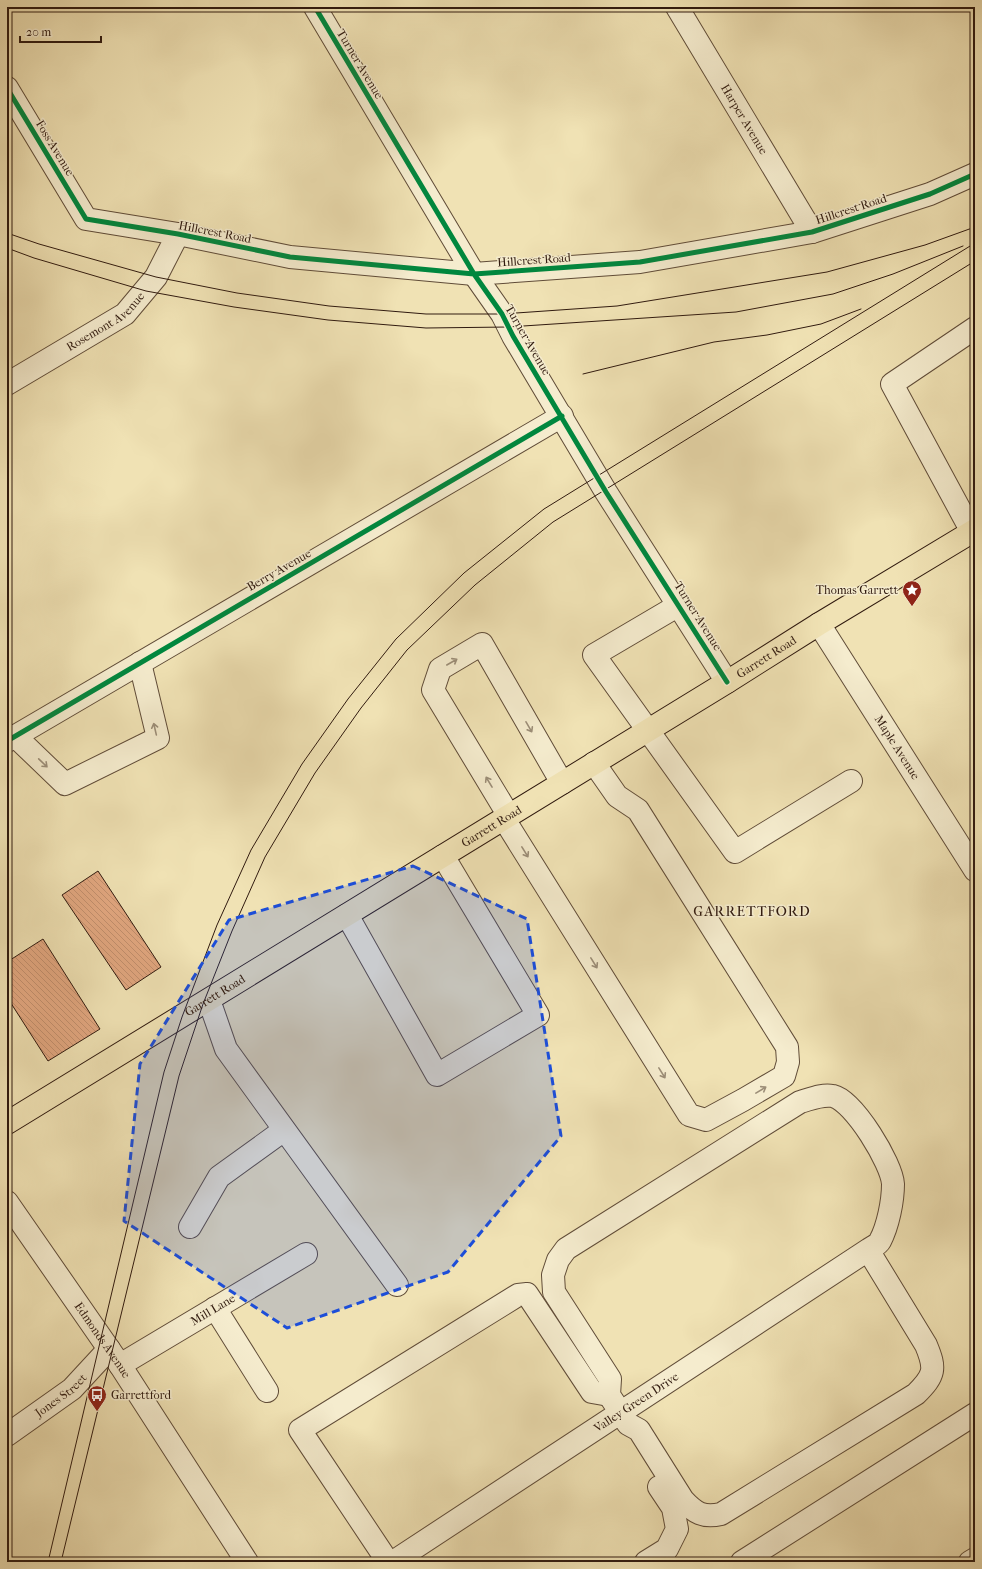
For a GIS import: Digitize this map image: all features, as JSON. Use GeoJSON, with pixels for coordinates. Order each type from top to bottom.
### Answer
{"type":"FeatureCollection","features":[{"type":"Feature","properties":{"kind":"main road","name":"Garrett Road"},"geometry":{"type":"LineString","coordinates":[[7,1123],[973,531]]}},
{"type":"Feature","properties":{"kind":"street","name":"Turner Avenue"},"geometry":{"type":"LineString","coordinates":[[315,7],[474,274],[502,314],[513,336],[606,492],[727,682]]}},
{"type":"Feature","properties":{"kind":"street","name":"Harper Avenue"},"geometry":{"type":"LineString","coordinates":[[677,7],[812,232]]}},
{"type":"Feature","properties":{"kind":"street","name":"Foss Avenue"},"geometry":{"type":"LineString","coordinates":[[7,88],[86,219]]}},
{"type":"Feature","properties":{"kind":"street","name":"Hillcrest Road"},"geometry":{"type":"LineString","coordinates":[[86,219],[178,234],[290,257],[474,274],[640,262],[812,232],[930,194],[975,174]]}},
{"type":"Feature","properties":{"kind":"street","name":"Rosemont Avenue"},"geometry":{"type":"LineString","coordinates":[[7,384],[125,314],[156,277],[178,234]]}},
{"type":"Feature","properties":{"kind":"street"},"geometry":{"type":"LineString","coordinates":[[973,531],[892,384],[975,328]]}},
{"type":"Feature","properties":{"kind":"street","name":"Berry Avenue"},"geometry":{"type":"LineString","coordinates":[[11,738],[562,416]]}},
{"type":"Feature","properties":{"kind":"street"},"geometry":{"type":"LineString","coordinates":[[679,605],[594,655],[735,852],[851,781]]}},
{"type":"Feature","properties":{"kind":"street","name":"Maple Avenue"},"geometry":{"type":"LineString","coordinates":[[819,624],[975,870]]}},
{"type":"Feature","properties":{"kind":"street"},"geometry":{"type":"LineString","coordinates":[[562,783],[482,644],[440,668],[433,690],[507,817],[689,1115],[706,1120],[784,1076],[788,1062],[787,1048],[638,810],[617,796],[594,763]]}},
{"type":"Feature","properties":{"kind":"street"},"geometry":{"type":"LineString","coordinates":[[11,738],[65,784],[158,738],[140,663]]}},
{"type":"Feature","properties":{"kind":"street"},"geometry":{"type":"LineString","coordinates":[[347,915],[437,1075],[538,1015],[443,856]]}},
{"type":"Feature","properties":{"kind":"street"},"geometry":{"type":"LineString","coordinates":[[209,1000],[226,1049],[397,1285]]}},
{"type":"Feature","properties":{"kind":"street"},"geometry":{"type":"LineString","coordinates":[[388,1562],[300,1430],[518,1295],[527,1294],[592,1392],[619,1410],[639,1430],[683,1500],[698,1514],[711,1517],[721,1514],[916,1394],[927,1383],[932,1373],[932,1360],[926,1345],[874,1246],[890,1211],[893,1184],[889,1168],[860,1118],[847,1104],[834,1096],[820,1096],[800,1102],[566,1249],[558,1260],[553,1275],[554,1292],[610,1379],[619,1410],[626,1437],[673,1508],[677,1529],[667,1549],[646,1562]]}},
{"type":"Feature","properties":{"kind":"street"},"geometry":{"type":"LineString","coordinates":[[190,1227],[219,1177],[284,1130]]}},
{"type":"Feature","properties":{"kind":"street","name":"Edmonds Avenue"},"geometry":{"type":"LineString","coordinates":[[7,1202],[114,1357],[247,1562]]}},
{"type":"Feature","properties":{"kind":"street","name":"Valley Green Drive"},"geometry":{"type":"LineString","coordinates":[[393,1562],[619,1410],[874,1246]]}},
{"type":"Feature","properties":{"kind":"street","name":"Mill Lane"},"geometry":{"type":"LineString","coordinates":[[114,1357],[215,1308],[306,1254]]}},
{"type":"Feature","properties":{"kind":"street"},"geometry":{"type":"LineString","coordinates":[[215,1308],[267,1391]]}},
{"type":"Feature","properties":{"kind":"street","name":"Jones Street"},"geometry":{"type":"LineString","coordinates":[[7,1435],[114,1357]]}},
{"type":"Feature","properties":{"kind":"street"},"geometry":{"type":"LineString","coordinates":[[742,1562],[975,1414]]}},
{"type":"Feature","properties":{"kind":"street"},"geometry":{"type":"LineString","coordinates":[[970,1562],[975,1559]]}},
{"type":"Feature","properties":{"kind":"highlighted area"},"geometry":{"type":"Polygon","coordinates":[[[413,866],[527,919],[561,1136],[448,1272],[287,1328],[124,1221],[140,1064],[229,920],[413,866]]]}},
{"type":"Feature","properties":{"kind":"building"},"geometry":{"type":"Polygon","coordinates":[[[98,871],[161,967],[126,990],[62,895],[98,871]]]}},
{"type":"Feature","properties":{"kind":"building"},"geometry":{"type":"Polygon","coordinates":[[[43,939],[100,1029],[48,1061],[7,997],[7,962],[43,939]]]}},
{"type":"Feature","properties":{"kind":"tram line"},"geometry":{"type":"LineString","coordinates":[[7,233],[39,244],[156,277],[237,293],[329,306],[426,314],[502,314],[617,306],[827,272],[925,245],[975,227]]}},
{"type":"Feature","properties":{"kind":"tram line"},"geometry":{"type":"LineString","coordinates":[[48,1562],[164,1072],[182,1017],[217,925],[251,850],[302,764],[348,699],[396,639],[464,573],[544,509],[975,243]]}},
{"type":"Feature","properties":{"kind":"tram line"},"geometry":{"type":"LineString","coordinates":[[7,248],[34,258],[146,291],[234,307],[328,320],[426,328],[508,327],[736,312],[833,294],[893,274],[963,246]]}},
{"type":"Feature","properties":{"kind":"tram line"},"geometry":{"type":"LineString","coordinates":[[61,1562],[179,1076],[203,1004],[232,931],[265,857],[315,773],[361,708],[407,650],[475,585],[553,522],[975,261]]}},
{"type":"Feature","properties":{"kind":"tram line"},"geometry":{"type":"LineString","coordinates":[[583,374],[714,342],[767,335],[821,324],[861,309]]}},
{"type":"Feature","properties":{"kind":"cycle path"},"geometry":{"type":"LineString","coordinates":[[315,7],[474,274],[502,314],[513,336],[606,492],[727,682]]}},
{"type":"Feature","properties":{"kind":"cycle path"},"geometry":{"type":"LineString","coordinates":[[7,88],[86,219],[178,234],[290,257],[474,274],[640,262],[812,232],[930,194],[975,174]]}},
{"type":"Feature","properties":{"kind":"cycle path"},"geometry":{"type":"LineString","coordinates":[[7,741],[562,416]]}},
{"type":"Feature","properties":{"kind":"place","name":"Thomas Garrett"},"geometry":{"type":"Point","coordinates":[912,607]}},
{"type":"Feature","properties":{"kind":"place","name":"Garrettford"},"geometry":{"type":"Point","coordinates":[97,1412]}},
{"type":"Feature","properties":{"kind":"district","name":"GARRETTFORD"},"geometry":{"type":"Point","coordinates":[752,911]}}]}
